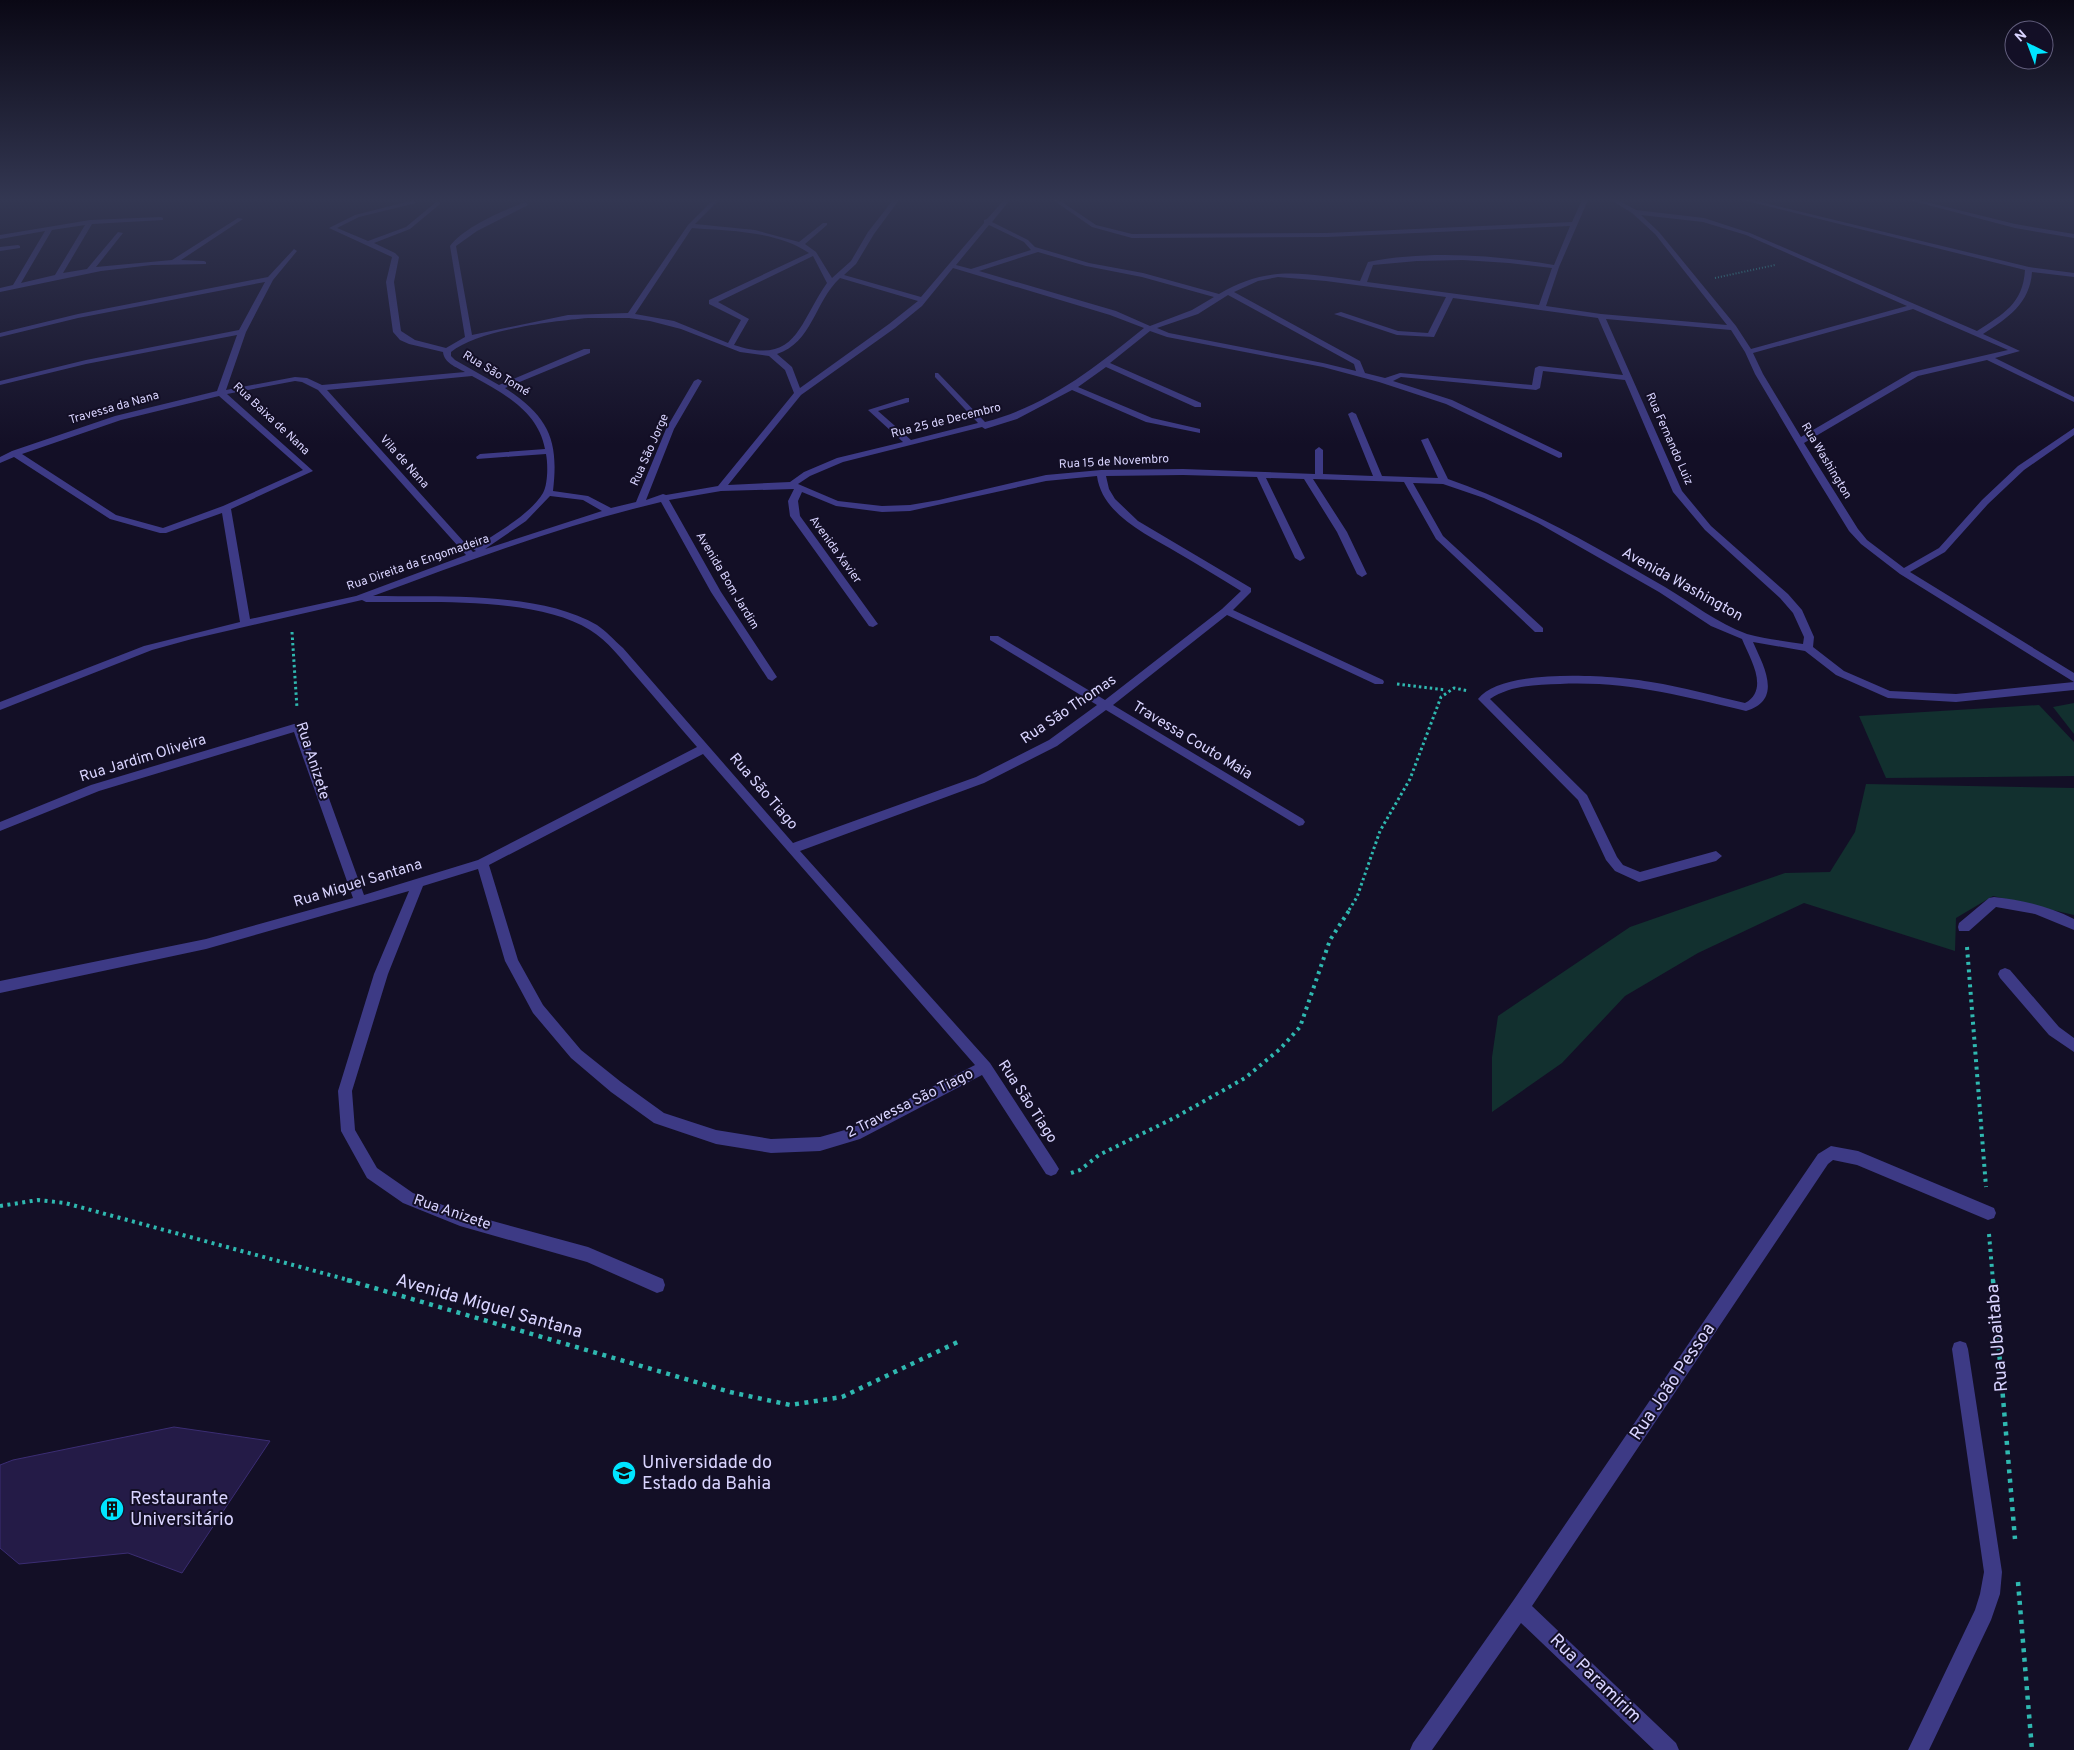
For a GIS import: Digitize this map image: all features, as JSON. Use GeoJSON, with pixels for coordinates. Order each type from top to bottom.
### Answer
{"type":"FeatureCollection","features":[{"type":"Feature","properties":{"kind":"street"},"geometry":{"type":"LineString","coordinates":[[0,290],[32,282]]}},
{"type":"Feature","properties":{"kind":"street"},"geometry":{"type":"LineString","coordinates":[[0,335],[97,312],[256,282]]}},
{"type":"Feature","properties":{"kind":"street","name":"Rua Baixa de Nana"},"geometry":{"type":"LineString","coordinates":[[226,508],[309,471],[221,393],[242,332],[269,282]]}},
{"type":"Feature","properties":{"kind":"street","name":"Rua São Tomé"},"geometry":{"type":"LineString","coordinates":[[390,282],[397,332],[403,338],[447,351],[447,356],[452,362],[499,388],[526,406],[540,422],[550,451],[548,494]]}},
{"type":"Feature","properties":{"kind":"street"},"geometry":{"type":"LineString","coordinates":[[459,282],[469,340]]}},
{"type":"Feature","properties":{"kind":"street"},"geometry":{"type":"LineString","coordinates":[[631,314],[653,282]]}},
{"type":"Feature","properties":{"kind":"street"},"geometry":{"type":"LineString","coordinates":[[730,345],[745,319],[712,302],[754,282]]}},
{"type":"Feature","properties":{"kind":"street"},"geometry":{"type":"LineString","coordinates":[[859,282],[922,300]]}},
{"type":"Feature","properties":{"kind":"street"},"geometry":{"type":"LineString","coordinates":[[721,488],[784,407],[798,393],[892,326],[922,300],[939,282]]}},
{"type":"Feature","properties":{"kind":"street"},"geometry":{"type":"LineString","coordinates":[[1009,282],[1113,313],[1148,328],[1186,340],[1361,373],[1449,402],[1559,454]]}},
{"type":"Feature","properties":{"kind":"street"},"geometry":{"type":"LineString","coordinates":[[1170,282],[1220,296]]}},
{"type":"Feature","properties":{"kind":"street","name":"Rua 25 de Decembro"},"geometry":{"type":"LineString","coordinates":[[796,487],[807,474],[840,460],[984,426],[1021,414],[1072,387],[1105,364],[1148,328],[1195,312],[1220,296],[1250,282]]}},
{"type":"Feature","properties":{"kind":"street","name":"Rua 25 de Decembro"},"geometry":{"type":"LineString","coordinates":[[1339,282],[1601,316],[1733,328]]}},
{"type":"Feature","properties":{"kind":"street"},"geometry":{"type":"LineString","coordinates":[[1542,308],[1551,282]]}},
{"type":"Feature","properties":{"kind":"street","name":"Rua Washington"},"geometry":{"type":"LineString","coordinates":[[1698,282],[1749,352],[1759,374],[1799,442],[1854,531],[1864,542],[1903,572],[2074,678]]}},
{"type":"Feature","properties":{"kind":"street"},"geometry":{"type":"LineString","coordinates":[[1799,442],[1915,374],[2016,351],[1858,282]]}},
{"type":"Feature","properties":{"kind":"street"},"geometry":{"type":"LineString","coordinates":[[1978,334],[2018,305],[2029,282]]}},
{"type":"Feature","properties":{"kind":"street"},"geometry":{"type":"LineString","coordinates":[[447,351],[453,345],[535,323],[566,318],[631,314],[672,323],[754,354],[772,354],[791,344],[798,336],[831,283]]}},
{"type":"Feature","properties":{"kind":"street"},"geometry":{"type":"LineString","coordinates":[[1228,292],[1350,358],[1360,368],[1361,373]]}},
{"type":"Feature","properties":{"kind":"street"},"geometry":{"type":"LineString","coordinates":[[1338,314],[1397,333],[1431,335],[1450,297]]}},
{"type":"Feature","properties":{"kind":"street"},"geometry":{"type":"LineString","coordinates":[[1749,352],[1915,306]]}},
{"type":"Feature","properties":{"kind":"street","name":"Rua Fernando Luiz"},"geometry":{"type":"LineString","coordinates":[[1601,316],[1678,492],[1708,528],[1784,596],[1798,612],[1807,631],[1808,648]]}},
{"type":"Feature","properties":{"kind":"street"},"geometry":{"type":"LineString","coordinates":[[0,383],[86,362],[242,332]]}},
{"type":"Feature","properties":{"kind":"street"},"geometry":{"type":"LineString","coordinates":[[499,388],[587,351]]}},
{"type":"Feature","properties":{"kind":"street"},"geometry":{"type":"LineString","coordinates":[[772,354],[790,369],[798,393]]}},
{"type":"Feature","properties":{"kind":"street"},"geometry":{"type":"LineString","coordinates":[[1987,357],[2074,400]]}},
{"type":"Feature","properties":{"kind":"street"},"geometry":{"type":"LineString","coordinates":[[1105,364],[1198,405]]}},
{"type":"Feature","properties":{"kind":"street"},"geometry":{"type":"LineString","coordinates":[[1385,381],[1400,375],[1536,388],[1539,368],[1628,378]]}},
{"type":"Feature","properties":{"kind":"street"},"geometry":{"type":"LineString","coordinates":[[321,388],[472,374]]}},
{"type":"Feature","properties":{"kind":"street"},"geometry":{"type":"LineString","coordinates":[[938,375],[984,426]]}},
{"type":"Feature","properties":{"kind":"street","name":"Travessa da Nana"},"geometry":{"type":"LineString","coordinates":[[0,460],[15,453],[118,418],[221,393],[295,379],[304,380],[321,388]]}},
{"type":"Feature","properties":{"kind":"street","name":"Rua São Jorge"},"geometry":{"type":"LineString","coordinates":[[640,503],[670,429],[698,381]]}},
{"type":"Feature","properties":{"kind":"street"},"geometry":{"type":"LineString","coordinates":[[1072,387],[1149,420],[1197,431]]}},
{"type":"Feature","properties":{"kind":"street","name":"Vila de Nana"},"geometry":{"type":"LineString","coordinates":[[321,388],[470,555]]}},
{"type":"Feature","properties":{"kind":"street"},"geometry":{"type":"LineString","coordinates":[[906,400],[872,410],[909,443]]}},
{"type":"Feature","properties":{"kind":"street"},"geometry":{"type":"LineString","coordinates":[[1352,414],[1379,480]]}},
{"type":"Feature","properties":{"kind":"street"},"geometry":{"type":"LineString","coordinates":[[1903,572],[1942,550],[1984,502],[2021,468],[2074,431]]}},
{"type":"Feature","properties":{"kind":"street"},"geometry":{"type":"LineString","coordinates":[[2062,438],[2074,442]]}},
{"type":"Feature","properties":{"kind":"street"},"geometry":{"type":"LineString","coordinates":[[1425,440],[1444,480]]}},
{"type":"Feature","properties":{"kind":"street"},"geometry":{"type":"LineString","coordinates":[[1319,450],[1319,478]]}},
{"type":"Feature","properties":{"kind":"street"},"geometry":{"type":"LineString","coordinates":[[480,457],[550,451]]}},
{"type":"Feature","properties":{"kind":"street"},"geometry":{"type":"LineString","coordinates":[[15,453],[113,517],[163,531],[226,508],[246,624]]}},
{"type":"Feature","properties":{"kind":"street","name":"Rua 15 de Novembro"},"geometry":{"type":"LineString","coordinates":[[796,487],[818,497],[858,508],[910,508],[1046,478],[1101,473],[1182,472],[1260,474],[1308,478],[1444,480]]}},
{"type":"Feature","properties":{"kind":"street","name":"Rua São Thomas"},"geometry":{"type":"LineString","coordinates":[[790,849],[980,780],[1054,743],[1226,611],[1247,590],[1240,584],[1135,523],[1107,496],[1102,485],[1101,473]]}},
{"type":"Feature","properties":{"kind":"street"},"geometry":{"type":"LineString","coordinates":[[1260,474],[1300,558]]}},
{"type":"Feature","properties":{"kind":"street"},"geometry":{"type":"LineString","coordinates":[[1308,478],[1342,532],[1362,574]]}},
{"type":"Feature","properties":{"kind":"street"},"geometry":{"type":"LineString","coordinates":[[1408,480],[1439,537],[1539,630]]}},
{"type":"Feature","properties":{"kind":"street","name":"Avenida Washington"},"geometry":{"type":"LineString","coordinates":[[1444,480],[1487,496],[1541,521],[1663,590],[1715,624],[1746,637],[1808,648],[1825,662],[1860,684],[1888,694],[1956,698],[2074,686]]}},
{"type":"Feature","properties":{"kind":"street","name":"Rua Direita da Engomadeira"},"geometry":{"type":"LineString","coordinates":[[0,706],[148,648],[358,598],[470,555],[610,511],[663,497],[721,488],[796,487]]}},
{"type":"Feature","properties":{"kind":"street","name":"Avenida Xavier"},"geometry":{"type":"LineString","coordinates":[[796,487],[792,507],[795,516],[873,624]]}},
{"type":"Feature","properties":{"kind":"street"},"geometry":{"type":"LineString","coordinates":[[470,555],[517,523],[548,494],[585,498],[610,511]]}},
{"type":"Feature","properties":{"kind":"street","name":"Avenida Bom Jardim"},"geometry":{"type":"LineString","coordinates":[[663,497],[716,592],[772,676]]}},
{"type":"Feature","properties":{"kind":"street","name":"Rua São Tiago"},"geometry":{"type":"LineString","coordinates":[[358,598],[532,607],[564,614],[593,627],[619,650],[790,849],[985,1067],[1051,1169]]}},
{"type":"Feature","properties":{"kind":"street"},"geometry":{"type":"LineString","coordinates":[[1226,611],[1379,682]]}},
{"type":"Feature","properties":{"kind":"street"},"geometry":{"type":"LineString","coordinates":[[1716,856],[1638,877],[1619,868],[1612,860],[1583,798],[1483,699],[1501,687],[1535,681],[1592,679],[1651,685],[1746,707],[1756,703],[1763,696],[1764,686],[1746,637]]}},
{"type":"Feature","properties":{"kind":"street","name":"Travessa Couto Maia"},"geometry":{"type":"LineString","coordinates":[[994,638],[1299,822]]}},
{"type":"Feature","properties":{"kind":"street","name":"Rua Jardim Oliveira"},"geometry":{"type":"LineString","coordinates":[[0,827],[95,788],[298,727]]}},
{"type":"Feature","properties":{"kind":"street","name":"Rua Anizete"},"geometry":{"type":"LineString","coordinates":[[298,727],[360,901]]}},
{"type":"Feature","properties":{"kind":"street","name":"Rua Miguel Santana"},"geometry":{"type":"LineString","coordinates":[[0,987],[206,944],[360,901],[482,863],[704,749]]}},
{"type":"Feature","properties":{"kind":"street","name":"2 Travessa São Tiago"},"geometry":{"type":"LineString","coordinates":[[482,863],[512,961],[538,1009],[576,1054],[616,1087],[659,1118],[716,1137],[771,1146],[820,1144],[855,1134],[985,1067]]}},
{"type":"Feature","properties":{"kind":"street","name":"Rua Anizete"},"geometry":{"type":"LineString","coordinates":[[418,883],[380,974],[345,1091],[348,1131],[372,1173],[408,1198],[460,1219],[588,1255],[658,1285]]}},
{"type":"Feature","properties":{"kind":"street"},"geometry":{"type":"LineString","coordinates":[[1964,926],[1994,902],[2029,905],[2054,914],[2074,925]]}},
{"type":"Feature","properties":{"kind":"street"},"geometry":{"type":"LineString","coordinates":[[2005,974],[2054,1031],[2074,1046]]}},
{"type":"Feature","properties":{"kind":"street","name":"Rua João Pessoa"},"geometry":{"type":"LineString","coordinates":[[1420,1750],[1520,1608],[1823,1160],[1831,1153],[1858,1158],[1988,1213]]}},
{"type":"Feature","properties":{"kind":"street"},"geometry":{"type":"LineString","coordinates":[[1918,1750],[1984,1613],[1990,1594],[1993,1572],[1960,1349]]}},
{"type":"Feature","properties":{"kind":"street","name":"Rua Paramirim"},"geometry":{"type":"LineString","coordinates":[[1520,1608],[1669,1750]]}},
{"type":"Feature","properties":{"kind":"path","name":"Rua Anizete"},"geometry":{"type":"LineString","coordinates":[[291,614],[298,727]]}},
{"type":"Feature","properties":{"kind":"path"},"geometry":{"type":"LineString","coordinates":[[1379,682],[1446,690],[1453,688]]}},
{"type":"Feature","properties":{"kind":"path"},"geometry":{"type":"LineString","coordinates":[[1051,1169],[1058,1176],[1080,1170],[1099,1155],[1174,1118],[1245,1078],[1280,1049],[1300,1027],[1330,940],[1358,897],[1380,831],[1410,779],[1433,712],[1446,690]]}},
{"type":"Feature","properties":{"kind":"path","name":"Rua Ubaitaba"},"geometry":{"type":"LineString","coordinates":[[1964,926],[2015,1541]]}},
{"type":"Feature","properties":{"kind":"path","name":"Avenida Miguel Santana"},"geometry":{"type":"LineString","coordinates":[[0,1206],[38,1200],[64,1203],[376,1288],[730,1392],[790,1405],[842,1398],[962,1340]]}},
{"type":"Feature","properties":{"kind":"path"},"geometry":{"type":"LineString","coordinates":[[2018,1571],[2032,1750]]}},
{"type":"Feature","properties":{"kind":"green space"},"geometry":{"type":"Polygon","coordinates":[[[2074,703],[2074,734],[2053,707],[2074,703]]]}},
{"type":"Feature","properties":{"kind":"green space"},"geometry":{"type":"Polygon","coordinates":[[[2039,705],[2074,742],[2074,776],[1886,778],[1859,716],[2039,705]]]}},
{"type":"Feature","properties":{"kind":"green space"},"geometry":{"type":"Polygon","coordinates":[[[1866,784],[2074,788],[2074,915],[1993,896],[1956,918],[1955,951],[1804,903],[1698,953],[1625,996],[1562,1063],[1492,1112],[1492,1057],[1498,1016],[1630,927],[1785,873],[1830,872],[1855,832],[1866,784]]]}},
{"type":"Feature","properties":{"kind":"building","name":"Restaurante Universitário"},"geometry":{"type":"Polygon","coordinates":[[[174,1427],[270,1441],[182,1573],[128,1553],[19,1564],[0,1548],[0,1465],[13,1460],[174,1427]]]}},
{"type":"Feature","properties":{"kind":"place","name":"Universidade do Estado da Bahia"},"geometry":{"type":"Point","coordinates":[624,1473]}},
{"type":"Feature","properties":{"kind":"place","name":"Restaurante Universitário"},"geometry":{"type":"Point","coordinates":[112,1509]}}]}
